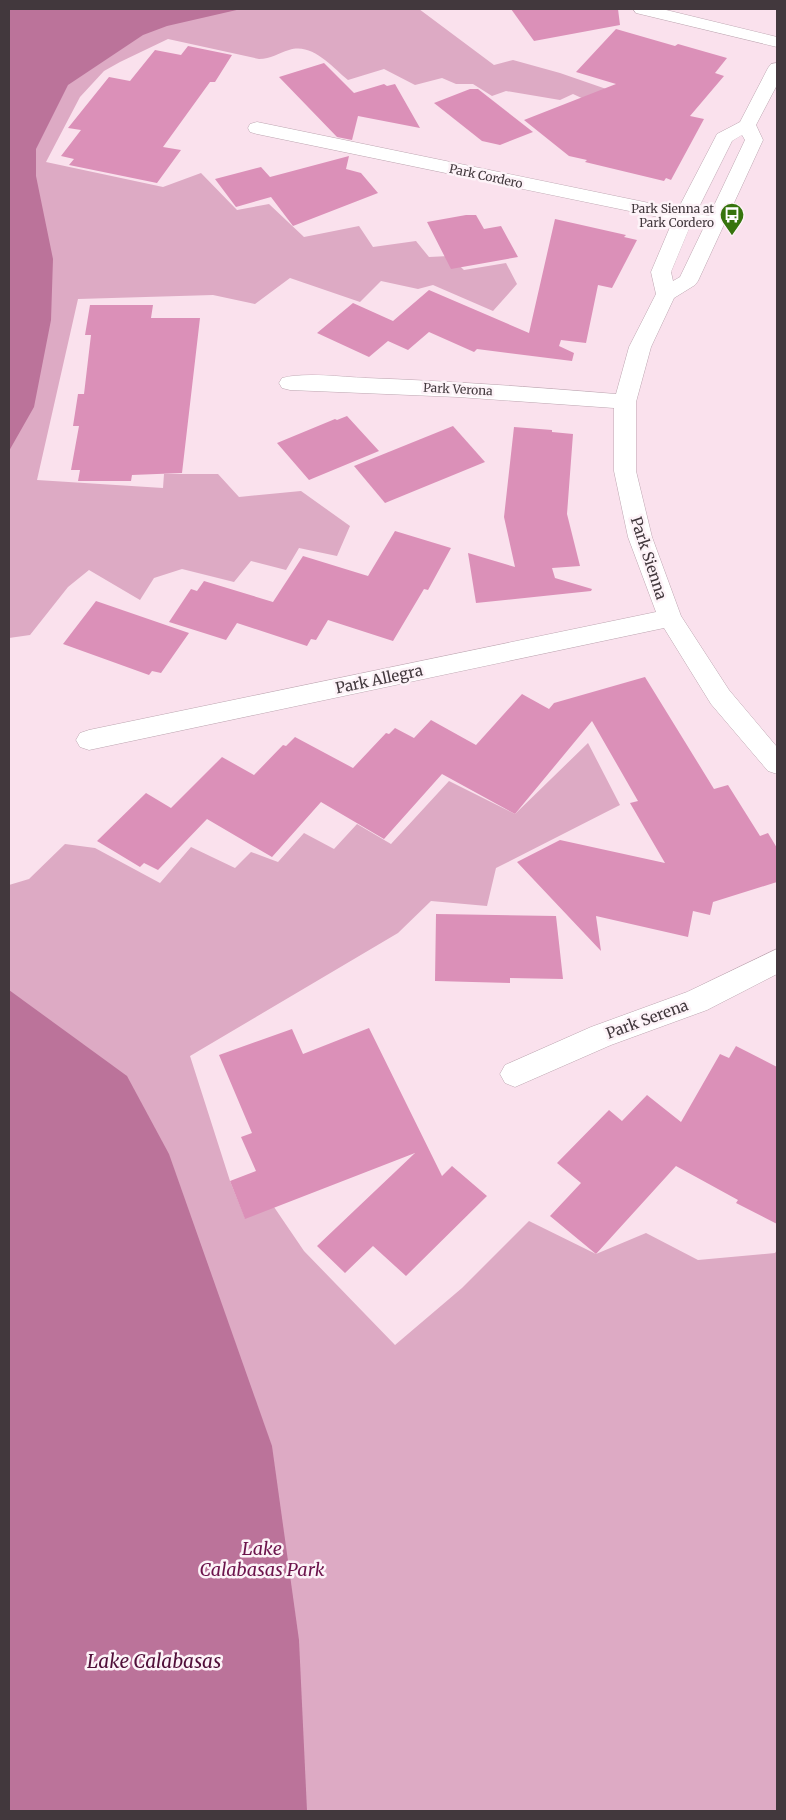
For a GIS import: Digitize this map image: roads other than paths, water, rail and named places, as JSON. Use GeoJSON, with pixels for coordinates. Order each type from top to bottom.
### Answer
{"type":"FeatureCollection","features":[{"type":"Feature","properties":{"kind":"street"},"geometry":{"type":"LineString","coordinates":[[642,9],[777,42]]}},
{"type":"Feature","properties":{"kind":"street"},"geometry":{"type":"LineString","coordinates":[[747,125],[754,140],[688,281],[666,294],[661,272],[684,217],[724,138],[747,125],[777,68]]}},
{"type":"Feature","properties":{"kind":"street","name":"Park Cordero"},"geometry":{"type":"LineString","coordinates":[[257,128],[715,224]]}},
{"type":"Feature","properties":{"kind":"street","name":"Park Sienna"},"geometry":{"type":"LineString","coordinates":[[666,294],[640,347],[625,402],[625,471],[640,537],[670,618],[720,697],[777,764]]}},
{"type":"Feature","properties":{"kind":"street","name":"Park Verona"},"geometry":{"type":"LineString","coordinates":[[290,383],[380,385],[513,392],[625,402]]}},
{"type":"Feature","properties":{"kind":"street","name":"Park Allegra"},"geometry":{"type":"LineString","coordinates":[[89,740],[670,618]]}},
{"type":"Feature","properties":{"kind":"street","name":"Park Serena"},"geometry":{"type":"LineString","coordinates":[[515,1074],[601,1036],[697,1001],[777,961]]}},
{"type":"Feature","properties":{"kind":"water"},"geometry":{"type":"Polygon","coordinates":[[[9,9],[241,9],[167,26],[143,35],[68,85],[36,149],[36,176],[53,259],[51,320],[34,407],[9,451],[9,9]]]}},
{"type":"Feature","properties":{"kind":"water","name":"Lake Calabasas"},"geometry":{"type":"Polygon","coordinates":[[[9,990],[127,1076],[169,1154],[272,1446],[299,1640],[307,1811],[9,1811],[9,990]]]}},
{"type":"Feature","properties":{"kind":"place","name":"Park Sienna at Park Cordero"},"geometry":{"type":"Point","coordinates":[732,236]}},
{"type":"Feature","properties":{"kind":"park label","name":"Lake Calabasas Park"},"geometry":{"type":"Point","coordinates":[262,1558]}}]}
